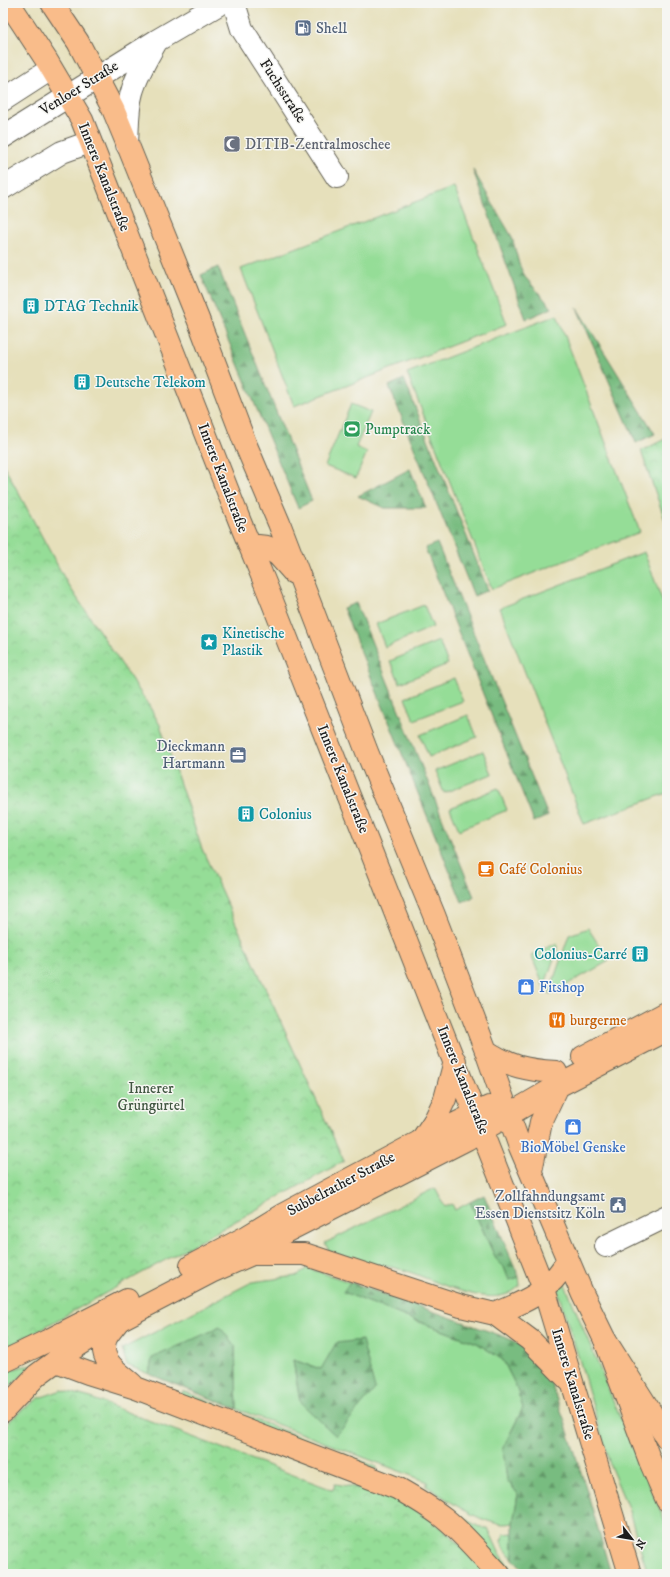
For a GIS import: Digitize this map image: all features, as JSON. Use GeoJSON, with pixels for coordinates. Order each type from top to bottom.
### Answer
{"type":"FeatureCollection","features":[{"type":"Feature","properties":{"kind":"main road","name":"Innere Kanalstraße"},"geometry":{"type":"LineString","coordinates":[[9,3],[82,120],[249,545],[455,1061],[544,1289],[630,1574]]}},
{"type":"Feature","properties":{"kind":"main road","name":"Innere Kanalstraße"},"geometry":{"type":"LineString","coordinates":[[52,3],[78,42],[113,109],[185,285],[245,443],[302,581],[367,752],[434,915],[531,1171],[568,1260],[605,1340],[650,1461],[667,1500]]}},
{"type":"Feature","properties":{"kind":"main road"},"geometry":{"type":"LineString","coordinates":[[249,545],[267,547],[278,555],[302,581]]}},
{"type":"Feature","properties":{"kind":"main road","name":"Subbelrather Straße"},"geometry":{"type":"LineString","coordinates":[[3,1411],[37,1375],[119,1320],[212,1272],[252,1254],[285,1232],[557,1079],[667,1012]]}},
{"type":"Feature","properties":{"kind":"main road","name":"Subbelrather Straße"},"geometry":{"type":"LineString","coordinates":[[557,1079],[667,1030]]}},
{"type":"Feature","properties":{"kind":"main road"},"geometry":{"type":"LineString","coordinates":[[486,1051],[519,1068],[557,1079],[541,1122],[531,1171]]}},
{"type":"Feature","properties":{"kind":"main road"},"geometry":{"type":"LineString","coordinates":[[420,1141],[435,1120],[445,1099],[455,1061]]}},
{"type":"Feature","properties":{"kind":"main road","name":"Subbelrather Straße"},"geometry":{"type":"LineString","coordinates":[[9,1358],[47,1341],[156,1285],[420,1141],[479,1122]]}},
{"type":"Feature","properties":{"kind":"main road"},"geometry":{"type":"LineString","coordinates":[[252,1254],[304,1254],[461,1306],[495,1314],[530,1340],[572,1384]]}},
{"type":"Feature","properties":{"kind":"main road"},"geometry":{"type":"LineString","coordinates":[[495,1314],[532,1298],[544,1289],[563,1269],[568,1260]]}},
{"type":"Feature","properties":{"kind":"main road"},"geometry":{"type":"LineString","coordinates":[[119,1320],[106,1339],[104,1352],[106,1361],[136,1388]]}},
{"type":"Feature","properties":{"kind":"main road"},"geometry":{"type":"LineString","coordinates":[[605,1340],[667,1438]]}},
{"type":"Feature","properties":{"kind":"main road"},"geometry":{"type":"LineString","coordinates":[[9,1358],[56,1361],[136,1388],[397,1488],[417,1499],[444,1518],[470,1542],[499,1574]]}},
{"type":"Feature","properties":{"kind":"street","name":"Venloer Straße"},"geometry":{"type":"LineString","coordinates":[[3,137],[156,41],[221,3]]}},
{"type":"Feature","properties":{"kind":"street","name":"Fuchsstraße"},"geometry":{"type":"LineString","coordinates":[[234,3],[242,29],[338,176]]}},
{"type":"Feature","properties":{"kind":"street","name":"Venloer Straße"},"geometry":{"type":"LineString","coordinates":[[127,145],[132,92],[137,76],[156,41]]}},
{"type":"Feature","properties":{"kind":"street","name":"Venloer Straße"},"geometry":{"type":"LineString","coordinates":[[3,100],[51,69]]}},
{"type":"Feature","properties":{"kind":"street"},"geometry":{"type":"LineString","coordinates":[[3,188],[62,152],[90,142]]}},
{"type":"Feature","properties":{"kind":"street"},"geometry":{"type":"LineString","coordinates":[[606,1246],[667,1216]]}},
{"type":"Feature","properties":{"kind":"green space"},"geometry":{"type":"Polygon","coordinates":[[[473,170],[512,237],[519,264],[525,277],[552,308],[526,319],[473,170]]]}},
{"type":"Feature","properties":{"kind":"green space"},"geometry":{"type":"Polygon","coordinates":[[[454,187],[507,324],[294,406],[241,269],[454,187]]]}},
{"type":"Feature","properties":{"kind":"green space"},"geometry":{"type":"Polygon","coordinates":[[[218,267],[312,501],[298,508],[201,275],[218,267]]]}},
{"type":"Feature","properties":{"kind":"green space"},"geometry":{"type":"Polygon","coordinates":[[[577,308],[655,434],[636,443],[577,308]]]}},
{"type":"Feature","properties":{"kind":"green space"},"geometry":{"type":"Polygon","coordinates":[[[557,315],[640,532],[492,589],[407,373],[557,315]]]}},
{"type":"Feature","properties":{"kind":"green space"},"geometry":{"type":"Polygon","coordinates":[[[404,379],[488,590],[474,596],[389,386],[404,379]]]}},
{"type":"Feature","properties":{"kind":"green space","name":"Pumptrack"},"geometry":{"type":"Polygon","coordinates":[[[351,404],[371,412],[356,447],[367,452],[356,478],[325,466],[351,404]]]}},
{"type":"Feature","properties":{"kind":"green space"},"geometry":{"type":"Polygon","coordinates":[[[667,438],[667,526],[641,451],[667,438]]]}},
{"type":"Feature","properties":{"kind":"green space","name":"Innerer Grüngürtel"},"geometry":{"type":"Polygon","coordinates":[[[3,464],[67,583],[148,704],[160,725],[202,849],[344,1161],[3,1350],[3,464]]]}},
{"type":"Feature","properties":{"kind":"green space"},"geometry":{"type":"Polygon","coordinates":[[[410,469],[426,508],[384,508],[358,496],[410,469]]]}},
{"type":"Feature","properties":{"kind":"green space"},"geometry":{"type":"Polygon","coordinates":[[[437,543],[548,816],[534,822],[425,548],[437,543]]]}},
{"type":"Feature","properties":{"kind":"green space"},"geometry":{"type":"Polygon","coordinates":[[[644,552],[667,613],[667,793],[584,824],[500,608],[644,552]]]}},
{"type":"Feature","properties":{"kind":"green space"},"geometry":{"type":"Polygon","coordinates":[[[356,603],[474,897],[462,902],[343,608],[356,603]]]}},
{"type":"Feature","properties":{"kind":"green space"},"geometry":{"type":"Polygon","coordinates":[[[424,605],[433,627],[385,647],[376,624],[424,605]]]}},
{"type":"Feature","properties":{"kind":"green space"},"geometry":{"type":"Polygon","coordinates":[[[439,641],[448,664],[400,683],[390,661],[439,641]]]}},
{"type":"Feature","properties":{"kind":"green space"},"geometry":{"type":"Polygon","coordinates":[[[454,678],[463,701],[414,720],[405,698],[454,678]]]}},
{"type":"Feature","properties":{"kind":"green space"},"geometry":{"type":"Polygon","coordinates":[[[468,715],[477,737],[429,757],[420,735],[468,715]]]}},
{"type":"Feature","properties":{"kind":"green space"},"geometry":{"type":"Polygon","coordinates":[[[483,751],[492,774],[444,793],[435,771],[483,751]]]}},
{"type":"Feature","properties":{"kind":"green space"},"geometry":{"type":"Polygon","coordinates":[[[498,788],[507,810],[459,830],[450,808],[498,788]]]}},
{"type":"Feature","properties":{"kind":"green space"},"geometry":{"type":"Polygon","coordinates":[[[588,928],[609,961],[550,994],[549,993],[569,935],[588,928]]]}},
{"type":"Feature","properties":{"kind":"green space"},"geometry":{"type":"Polygon","coordinates":[[[557,943],[558,947],[544,987],[531,955],[557,943]]]}},
{"type":"Feature","properties":{"kind":"green space"},"geometry":{"type":"Polygon","coordinates":[[[435,1188],[445,1207],[452,1204],[455,1210],[470,1202],[496,1259],[504,1267],[509,1280],[519,1277],[520,1285],[509,1293],[495,1296],[480,1296],[463,1292],[403,1270],[364,1263],[329,1251],[325,1243],[435,1188]]]}},
{"type":"Feature","properties":{"kind":"green space"},"geometry":{"type":"Polygon","coordinates":[[[484,1195],[519,1277],[509,1280],[504,1267],[496,1259],[470,1202],[484,1195]]]}},
{"type":"Feature","properties":{"kind":"green space"},"geometry":{"type":"Polygon","coordinates":[[[307,1268],[350,1282],[344,1292],[477,1343],[503,1360],[516,1386],[523,1408],[503,1448],[507,1480],[518,1494],[513,1523],[502,1524],[479,1518],[426,1486],[428,1482],[237,1409],[235,1346],[152,1358],[149,1374],[127,1365],[122,1349],[252,1282],[297,1276],[307,1268]],[[293,1360],[300,1402],[321,1369],[293,1360]]]}},
{"type":"Feature","properties":{"kind":"green space"},"geometry":{"type":"Polygon","coordinates":[[[350,1282],[505,1337],[523,1346],[545,1367],[564,1419],[587,1491],[611,1574],[526,1574],[513,1559],[513,1523],[518,1494],[507,1480],[503,1448],[523,1408],[516,1386],[503,1360],[477,1343],[343,1292],[350,1282]]]}},
{"type":"Feature","properties":{"kind":"green space"},"geometry":{"type":"Polygon","coordinates":[[[564,1282],[667,1526],[667,1574],[648,1574],[628,1508],[611,1468],[557,1289],[564,1282]]]}},
{"type":"Feature","properties":{"kind":"green space"},"geometry":{"type":"Polygon","coordinates":[[[220,1327],[235,1346],[237,1409],[149,1374],[152,1358],[220,1327]]]}},
{"type":"Feature","properties":{"kind":"green space"},"geometry":{"type":"Polygon","coordinates":[[[362,1340],[375,1389],[336,1436],[300,1402],[293,1360],[321,1369],[336,1343],[362,1340]]]}},
{"type":"Feature","properties":{"kind":"green space"},"geometry":{"type":"Polygon","coordinates":[[[24,1366],[33,1366],[7,1387],[3,1377],[3,1372],[24,1366]]]}},
{"type":"Feature","properties":{"kind":"green space"},"geometry":{"type":"Polygon","coordinates":[[[62,1390],[91,1398],[333,1490],[335,1484],[376,1490],[426,1516],[453,1538],[487,1574],[3,1574],[3,1428],[18,1413],[39,1398],[62,1390]]]}},
{"type":"Feature","properties":{"kind":"green space"},"geometry":{"type":"Polygon","coordinates":[[[183,1391],[377,1467],[376,1470],[181,1395],[183,1391]]]}},
{"type":"Feature","properties":{"kind":"green space"},"geometry":{"type":"Polygon","coordinates":[[[455,1513],[481,1528],[488,1528],[498,1550],[513,1573],[510,1574],[455,1513]]]}},
{"type":"Feature","properties":{"kind":"green space"},"geometry":{"type":"Polygon","coordinates":[[[513,1533],[513,1559],[504,1548],[501,1541],[504,1534],[513,1533]]]}},
{"type":"Feature","properties":{"kind":"place","name":"Shell"},"geometry":{"type":"Point","coordinates":[303,28]}},
{"type":"Feature","properties":{"kind":"place","name":"DITIB-Zentralmoschee"},"geometry":{"type":"Point","coordinates":[232,144]}},
{"type":"Feature","properties":{"kind":"place","name":"DTAG Technik"},"geometry":{"type":"Point","coordinates":[31,306]}},
{"type":"Feature","properties":{"kind":"place","name":"Deutsche Telekom"},"geometry":{"type":"Point","coordinates":[82,382]}},
{"type":"Feature","properties":{"kind":"place","name":"Pumptrack"},"geometry":{"type":"Point","coordinates":[352,429]}},
{"type":"Feature","properties":{"kind":"place","name":"Kinetische Plastik"},"geometry":{"type":"Point","coordinates":[209,642]}},
{"type":"Feature","properties":{"kind":"place","name":"Dieckmann Hartmann"},"geometry":{"type":"Point","coordinates":[238,755]}},
{"type":"Feature","properties":{"kind":"place","name":"Colonius"},"geometry":{"type":"Point","coordinates":[246,814]}},
{"type":"Feature","properties":{"kind":"place","name":"Café Colonius"},"geometry":{"type":"Point","coordinates":[486,869]}},
{"type":"Feature","properties":{"kind":"place","name":"Colonius-Carré"},"geometry":{"type":"Point","coordinates":[640,954]}},
{"type":"Feature","properties":{"kind":"place","name":"Fitshop"},"geometry":{"type":"Point","coordinates":[526,987]}},
{"type":"Feature","properties":{"kind":"place","name":"burgerme"},"geometry":{"type":"Point","coordinates":[557,1020]}},
{"type":"Feature","properties":{"kind":"place","name":"BioMöbel Genske"},"geometry":{"type":"Point","coordinates":[573,1127]}},
{"type":"Feature","properties":{"kind":"place","name":"Zollfahndungsamt Essen Dienstsitz Köln"},"geometry":{"type":"Point","coordinates":[618,1205]}}]}
